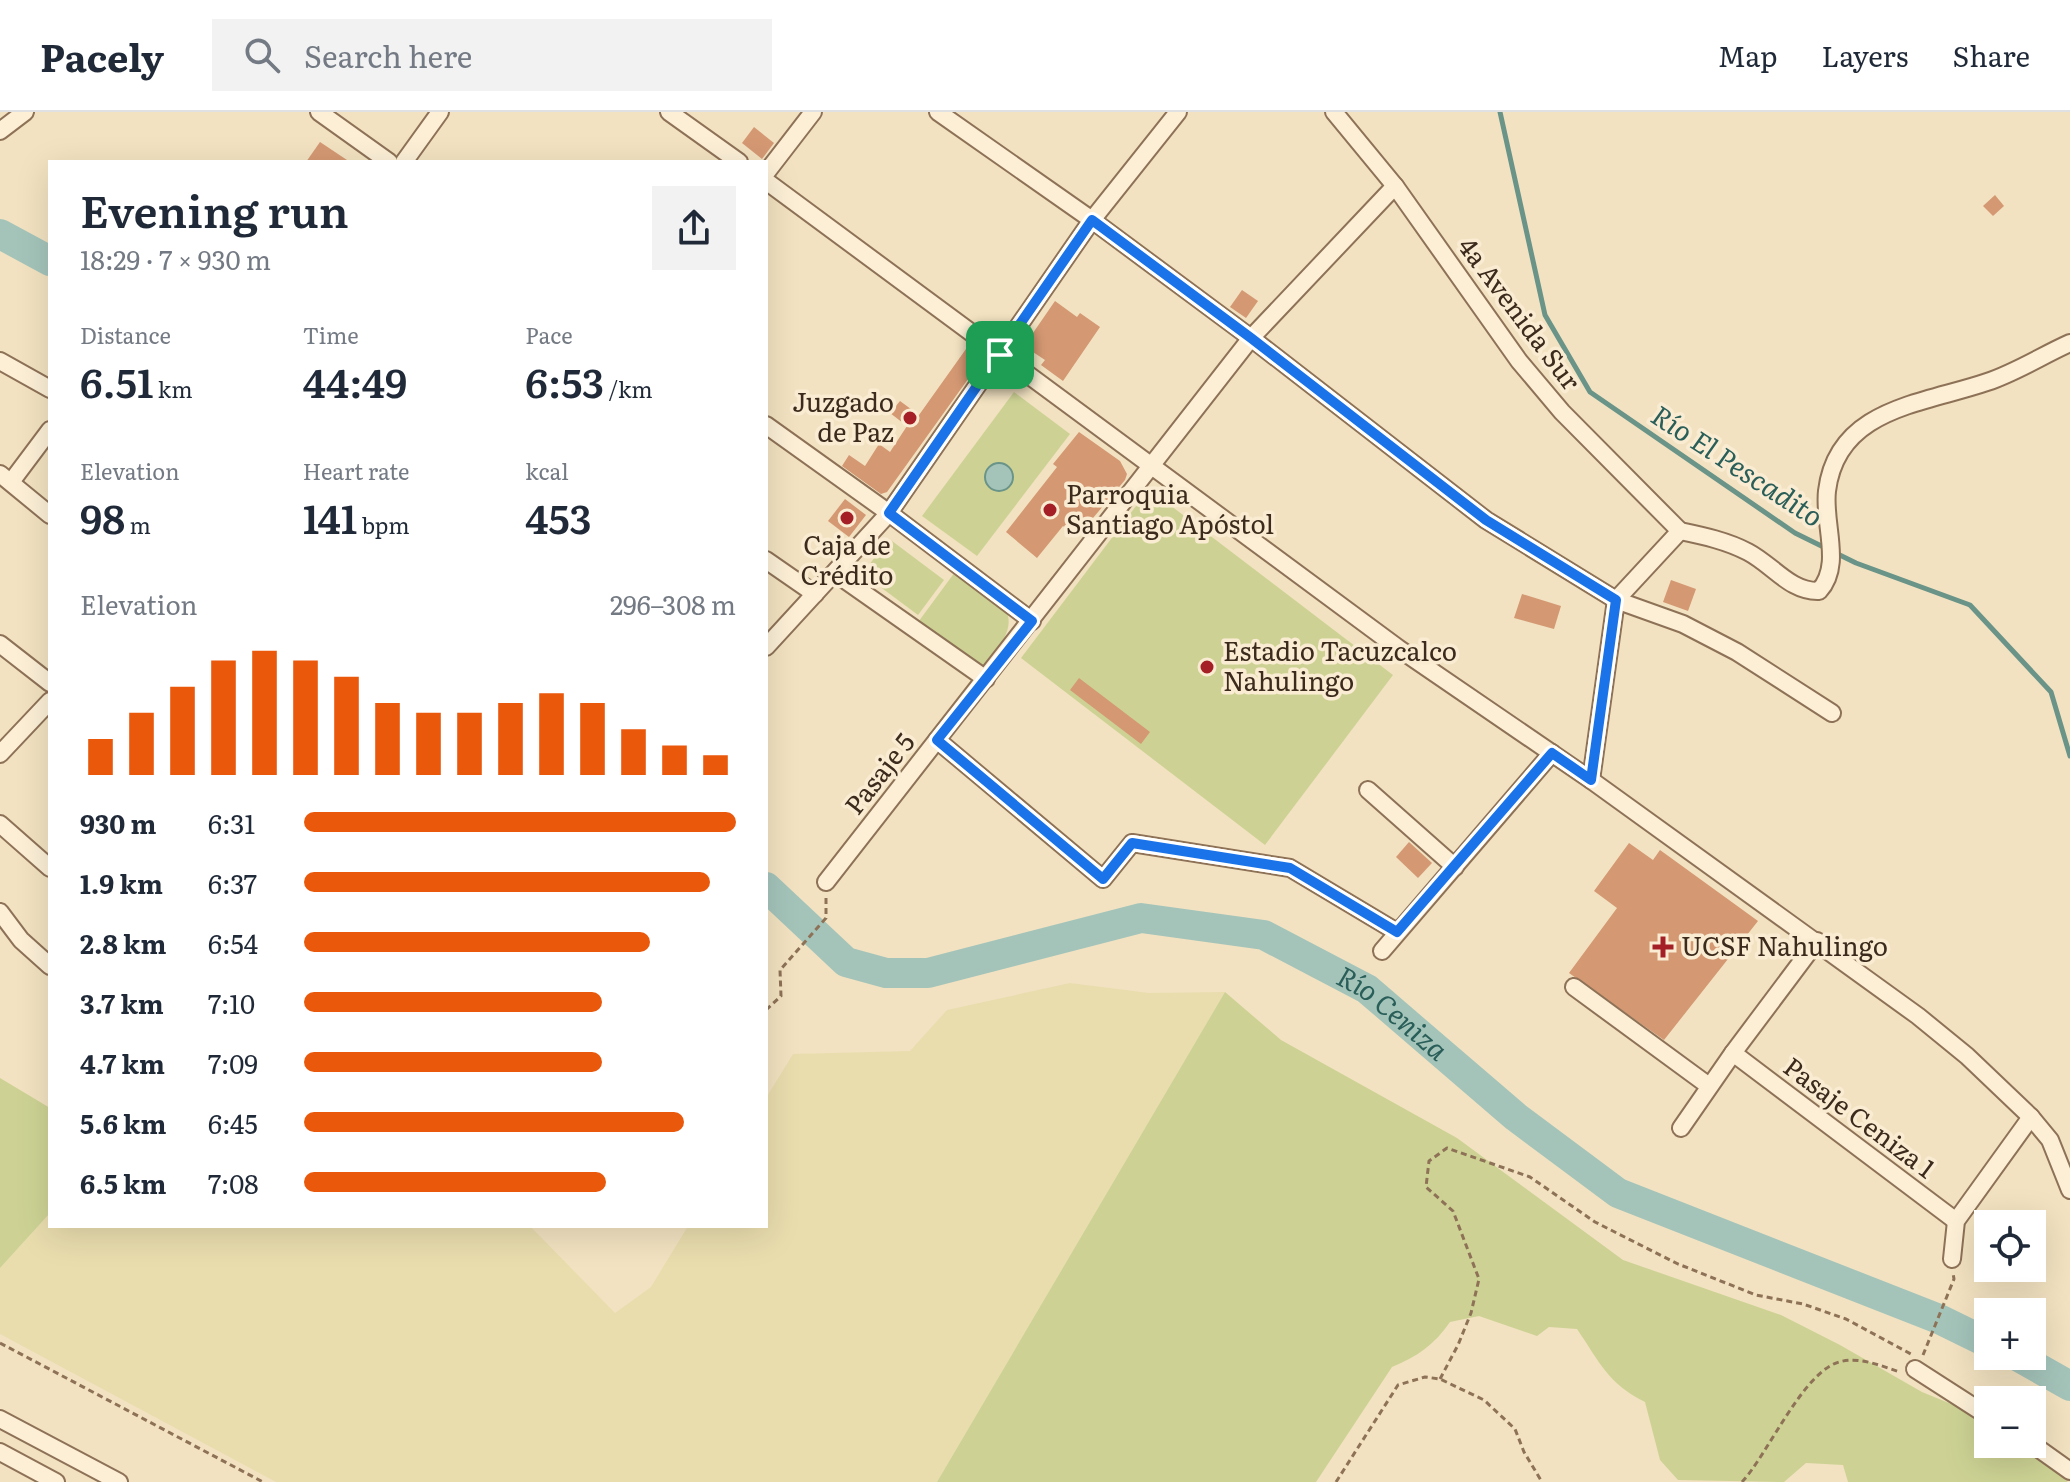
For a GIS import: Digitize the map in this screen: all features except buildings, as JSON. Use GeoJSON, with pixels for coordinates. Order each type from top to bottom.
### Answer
{"type":"FeatureCollection","features":[{"type":"Feature","properties":{"kind":"street"},"geometry":{"type":"LineString","coordinates":[[0,131],[25,112]]}},
{"type":"Feature","properties":{"kind":"street"},"geometry":{"type":"LineString","coordinates":[[319,112],[386,160]]}},
{"type":"Feature","properties":{"kind":"street"},"geometry":{"type":"LineString","coordinates":[[405,160],[440,112]]}},
{"type":"Feature","properties":{"kind":"street"},"geometry":{"type":"LineString","coordinates":[[669,112],[736,160]]}},
{"type":"Feature","properties":{"kind":"street"},"geometry":{"type":"LineString","coordinates":[[768,170],[813,112]]}},
{"type":"Feature","properties":{"kind":"street"},"geometry":{"type":"LineString","coordinates":[[938,112],[1092,220],[1251,338],[1486,520],[1616,600],[1683,624],[1737,652],[1832,713]]}},
{"type":"Feature","properties":{"kind":"street"},"geometry":{"type":"LineString","coordinates":[[768,645],[889,513],[1092,220],[1178,112]]}},
{"type":"Feature","properties":{"kind":"street","name":"4a Avenida Sur"},"geometry":{"type":"LineString","coordinates":[[1334,112],[1395,186],[1519,361],[1562,412],[1680,531]]}},
{"type":"Feature","properties":{"kind":"street"},"geometry":{"type":"LineString","coordinates":[[768,182],[1398,648],[1591,780],[1918,1016],[1967,1056],[2031,1117],[2050,1140],[2070,1189]]}},
{"type":"Feature","properties":{"kind":"street","name":"Pasaje 5"},"geometry":{"type":"LineString","coordinates":[[826,882],[1251,338],[1395,186]]}},
{"type":"Feature","properties":{"kind":"street"},"geometry":{"type":"LineString","coordinates":[[1591,780],[1616,600],[1680,531],[1719,540],[1746,551],[1805,592],[1819,591],[1829,580],[1832,569],[1826,504],[1829,477],[1843,445],[1863,425],[1893,410],[1990,381],[2070,343]]}},
{"type":"Feature","properties":{"kind":"street"},"geometry":{"type":"LineString","coordinates":[[0,361],[48,388]]}},
{"type":"Feature","properties":{"kind":"street"},"geometry":{"type":"LineString","coordinates":[[768,426],[1032,621]]}},
{"type":"Feature","properties":{"kind":"street"},"geometry":{"type":"LineString","coordinates":[[48,432],[5,478],[48,513]]}},
{"type":"Feature","properties":{"kind":"street"},"geometry":{"type":"LineString","coordinates":[[768,561],[815,594]]}},
{"type":"Feature","properties":{"kind":"street"},"geometry":{"type":"LineString","coordinates":[[835,573],[986,679]]}},
{"type":"Feature","properties":{"kind":"street"},"geometry":{"type":"LineString","coordinates":[[0,644],[48,681]]}},
{"type":"Feature","properties":{"kind":"street"},"geometry":{"type":"LineString","coordinates":[[0,754],[48,703]]}},
{"type":"Feature","properties":{"kind":"street"},"geometry":{"type":"LineString","coordinates":[[937,740],[1103,879],[1132,843],[1280,865],[1308,877],[1397,932]]}},
{"type":"Feature","properties":{"kind":"street"},"geometry":{"type":"LineString","coordinates":[[1382,951],[1552,753]]}},
{"type":"Feature","properties":{"kind":"street"},"geometry":{"type":"LineString","coordinates":[[1368,790],[1455,867]]}},
{"type":"Feature","properties":{"kind":"street"},"geometry":{"type":"LineString","coordinates":[[0,824],[48,866]]}},
{"type":"Feature","properties":{"kind":"street"},"geometry":{"type":"LineString","coordinates":[[0,912],[21,940],[48,964]]}},
{"type":"Feature","properties":{"kind":"street"},"geometry":{"type":"LineString","coordinates":[[1681,1128],[1817,941]]}},
{"type":"Feature","properties":{"kind":"street"},"geometry":{"type":"LineString","coordinates":[[1574,987],[1709,1086]]}},
{"type":"Feature","properties":{"kind":"street","name":"Pasaje Ceniza 1"},"geometry":{"type":"LineString","coordinates":[[1733,1053],[1956,1221]]}},
{"type":"Feature","properties":{"kind":"street"},"geometry":{"type":"LineString","coordinates":[[1952,1259],[1956,1221],[2031,1117]]}},
{"type":"Feature","properties":{"kind":"street"},"geometry":{"type":"LineString","coordinates":[[1918,1364],[1974,1406]]}},
{"type":"Feature","properties":{"kind":"street"},"geometry":{"type":"LineString","coordinates":[[0,1419],[119,1482]]}},
{"type":"Feature","properties":{"kind":"street"},"geometry":{"type":"LineString","coordinates":[[0,1452],[56,1482]]}},
{"type":"Feature","properties":{"kind":"street"},"geometry":{"type":"LineString","coordinates":[[2046,1454],[2070,1471]]}},
{"type":"Feature","properties":{"kind":"path"},"geometry":{"type":"LineString","coordinates":[[768,1008],[781,996],[780,970],[826,918]]}},
{"type":"Feature","properties":{"kind":"path"},"geometry":{"type":"LineString","coordinates":[[1440,1379],[1471,1313],[1479,1279],[1453,1211],[1426,1187],[1429,1161],[1447,1148],[1530,1177],[1595,1222],[1678,1264],[1756,1295],[1803,1304],[1846,1319],[1918,1364]]}},
{"type":"Feature","properties":{"kind":"path"},"geometry":{"type":"LineString","coordinates":[[1742,1482],[1756,1467],[1781,1423],[1823,1370],[1839,1361],[1863,1360],[1901,1372],[1918,1364],[1954,1279]]}},
{"type":"Feature","properties":{"kind":"path"},"geometry":{"type":"LineString","coordinates":[[0,1343],[263,1482]]}},
{"type":"Feature","properties":{"kind":"path"},"geometry":{"type":"LineString","coordinates":[[1336,1482],[1398,1385],[1425,1377],[1440,1379],[1484,1400],[1501,1413],[1515,1429],[1524,1452],[1542,1482]]}},
{"type":"Feature","properties":{"kind":"shaded area"},"geometry":{"type":"Polygon","coordinates":[[[1070,983],[1149,993],[1225,992],[937,1482],[276,1482],[0,1334],[0,1268],[48,1215],[48,1228],[532,1228],[615,1313],[651,1287],[687,1228],[768,1228],[768,1095],[793,1054],[910,1051],[947,1010],[1070,983]]]}},
{"type":"Feature","properties":{"kind":"green space"},"geometry":{"type":"Polygon","coordinates":[[[1014,392],[1070,434],[977,556],[922,516],[1014,392]]]}},
{"type":"Feature","properties":{"kind":"green space","name":"Estadio Tacuzcalco Nahulingo"},"geometry":{"type":"Polygon","coordinates":[[[1162,499],[1393,675],[1265,845],[1021,658],[1139,502],[1162,499]]]}},
{"type":"Feature","properties":{"kind":"green space"},"geometry":{"type":"Polygon","coordinates":[[[888,538],[944,580],[918,615],[863,574],[888,538]]]}},
{"type":"Feature","properties":{"kind":"green space"},"geometry":{"type":"Polygon","coordinates":[[[955,572],[1006,611],[1009,619],[1006,635],[981,671],[916,625],[955,572]]]}},
{"type":"Feature","properties":{"kind":"green space"},"geometry":{"type":"Polygon","coordinates":[[[1225,992],[1281,1040],[1457,1138],[1623,1260],[1781,1315],[1922,1392],[1974,1413],[1974,1458],[2038,1458],[2068,1482],[1848,1482],[1843,1465],[1806,1463],[1784,1482],[1678,1480],[1660,1460],[1645,1402],[1613,1379],[1577,1329],[1549,1327],[1537,1336],[1479,1316],[1450,1322],[1425,1349],[1392,1367],[1316,1482],[937,1482],[1225,992]]]}},
{"type":"Feature","properties":{"kind":"green space"},"geometry":{"type":"Polygon","coordinates":[[[0,1078],[48,1107],[48,1215],[0,1268],[0,1078]]]}},
{"type":"Feature","properties":{"kind":"water"},"geometry":{"type":"Polygon","coordinates":[[[999,463],[1009,467],[1013,477],[1009,487],[999,491],[989,487],[985,477],[989,467],[999,463]]]}},
{"type":"Feature","properties":{"kind":"waterway","name":"Río El Pescadito"},"geometry":{"type":"LineString","coordinates":[[1500,112],[1545,315],[1590,392],[1795,533],[1856,563],[1970,605],[2051,692],[2070,756]]}},
{"type":"Feature","properties":{"kind":"waterway"},"geometry":{"type":"LineString","coordinates":[[0,234],[48,260]]}},
{"type":"Feature","properties":{"kind":"waterway","name":"Río Ceniza"},"geometry":{"type":"LineString","coordinates":[[768,889],[846,962],[886,973],[928,973],[1141,918],[1264,935],[1367,989],[1516,1117],[1618,1193],[1939,1319],[1974,1336]]}},
{"type":"Feature","properties":{"kind":"waterway","name":"Río Ceniza"},"geometry":{"type":"LineString","coordinates":[[2042,1370],[2070,1386]]}},
{"type":"Feature","properties":{"kind":"place","name":"Juzgado de Paz"},"geometry":{"type":"Point","coordinates":[910,418]}},
{"type":"Feature","properties":{"kind":"place","name":"Parroquia Santiago Apóstol"},"geometry":{"type":"Point","coordinates":[1050,510]}},
{"type":"Feature","properties":{"kind":"place","name":"Caja de Crédito"},"geometry":{"type":"Point","coordinates":[847,518]}},
{"type":"Feature","properties":{"kind":"place","name":"Estadio Tacuzcalco Nahulingo"},"geometry":{"type":"Point","coordinates":[1207,667]}},
{"type":"Feature","properties":{"kind":"place","name":"UCSF Nahulingo"},"geometry":{"type":"Point","coordinates":[1663,947]}},
{"type":"Feature","properties":{"kind":"route"},"geometry":{"type":"LineString","coordinates":[[1092,220],[1251,338],[1434,483],[1486,520],[1616,600],[1591,780],[1552,753],[1397,932],[1308,877],[1280,865],[1132,843],[1103,879],[937,740],[1032,621],[889,513],[1000,355],[1092,220]]}}]}
